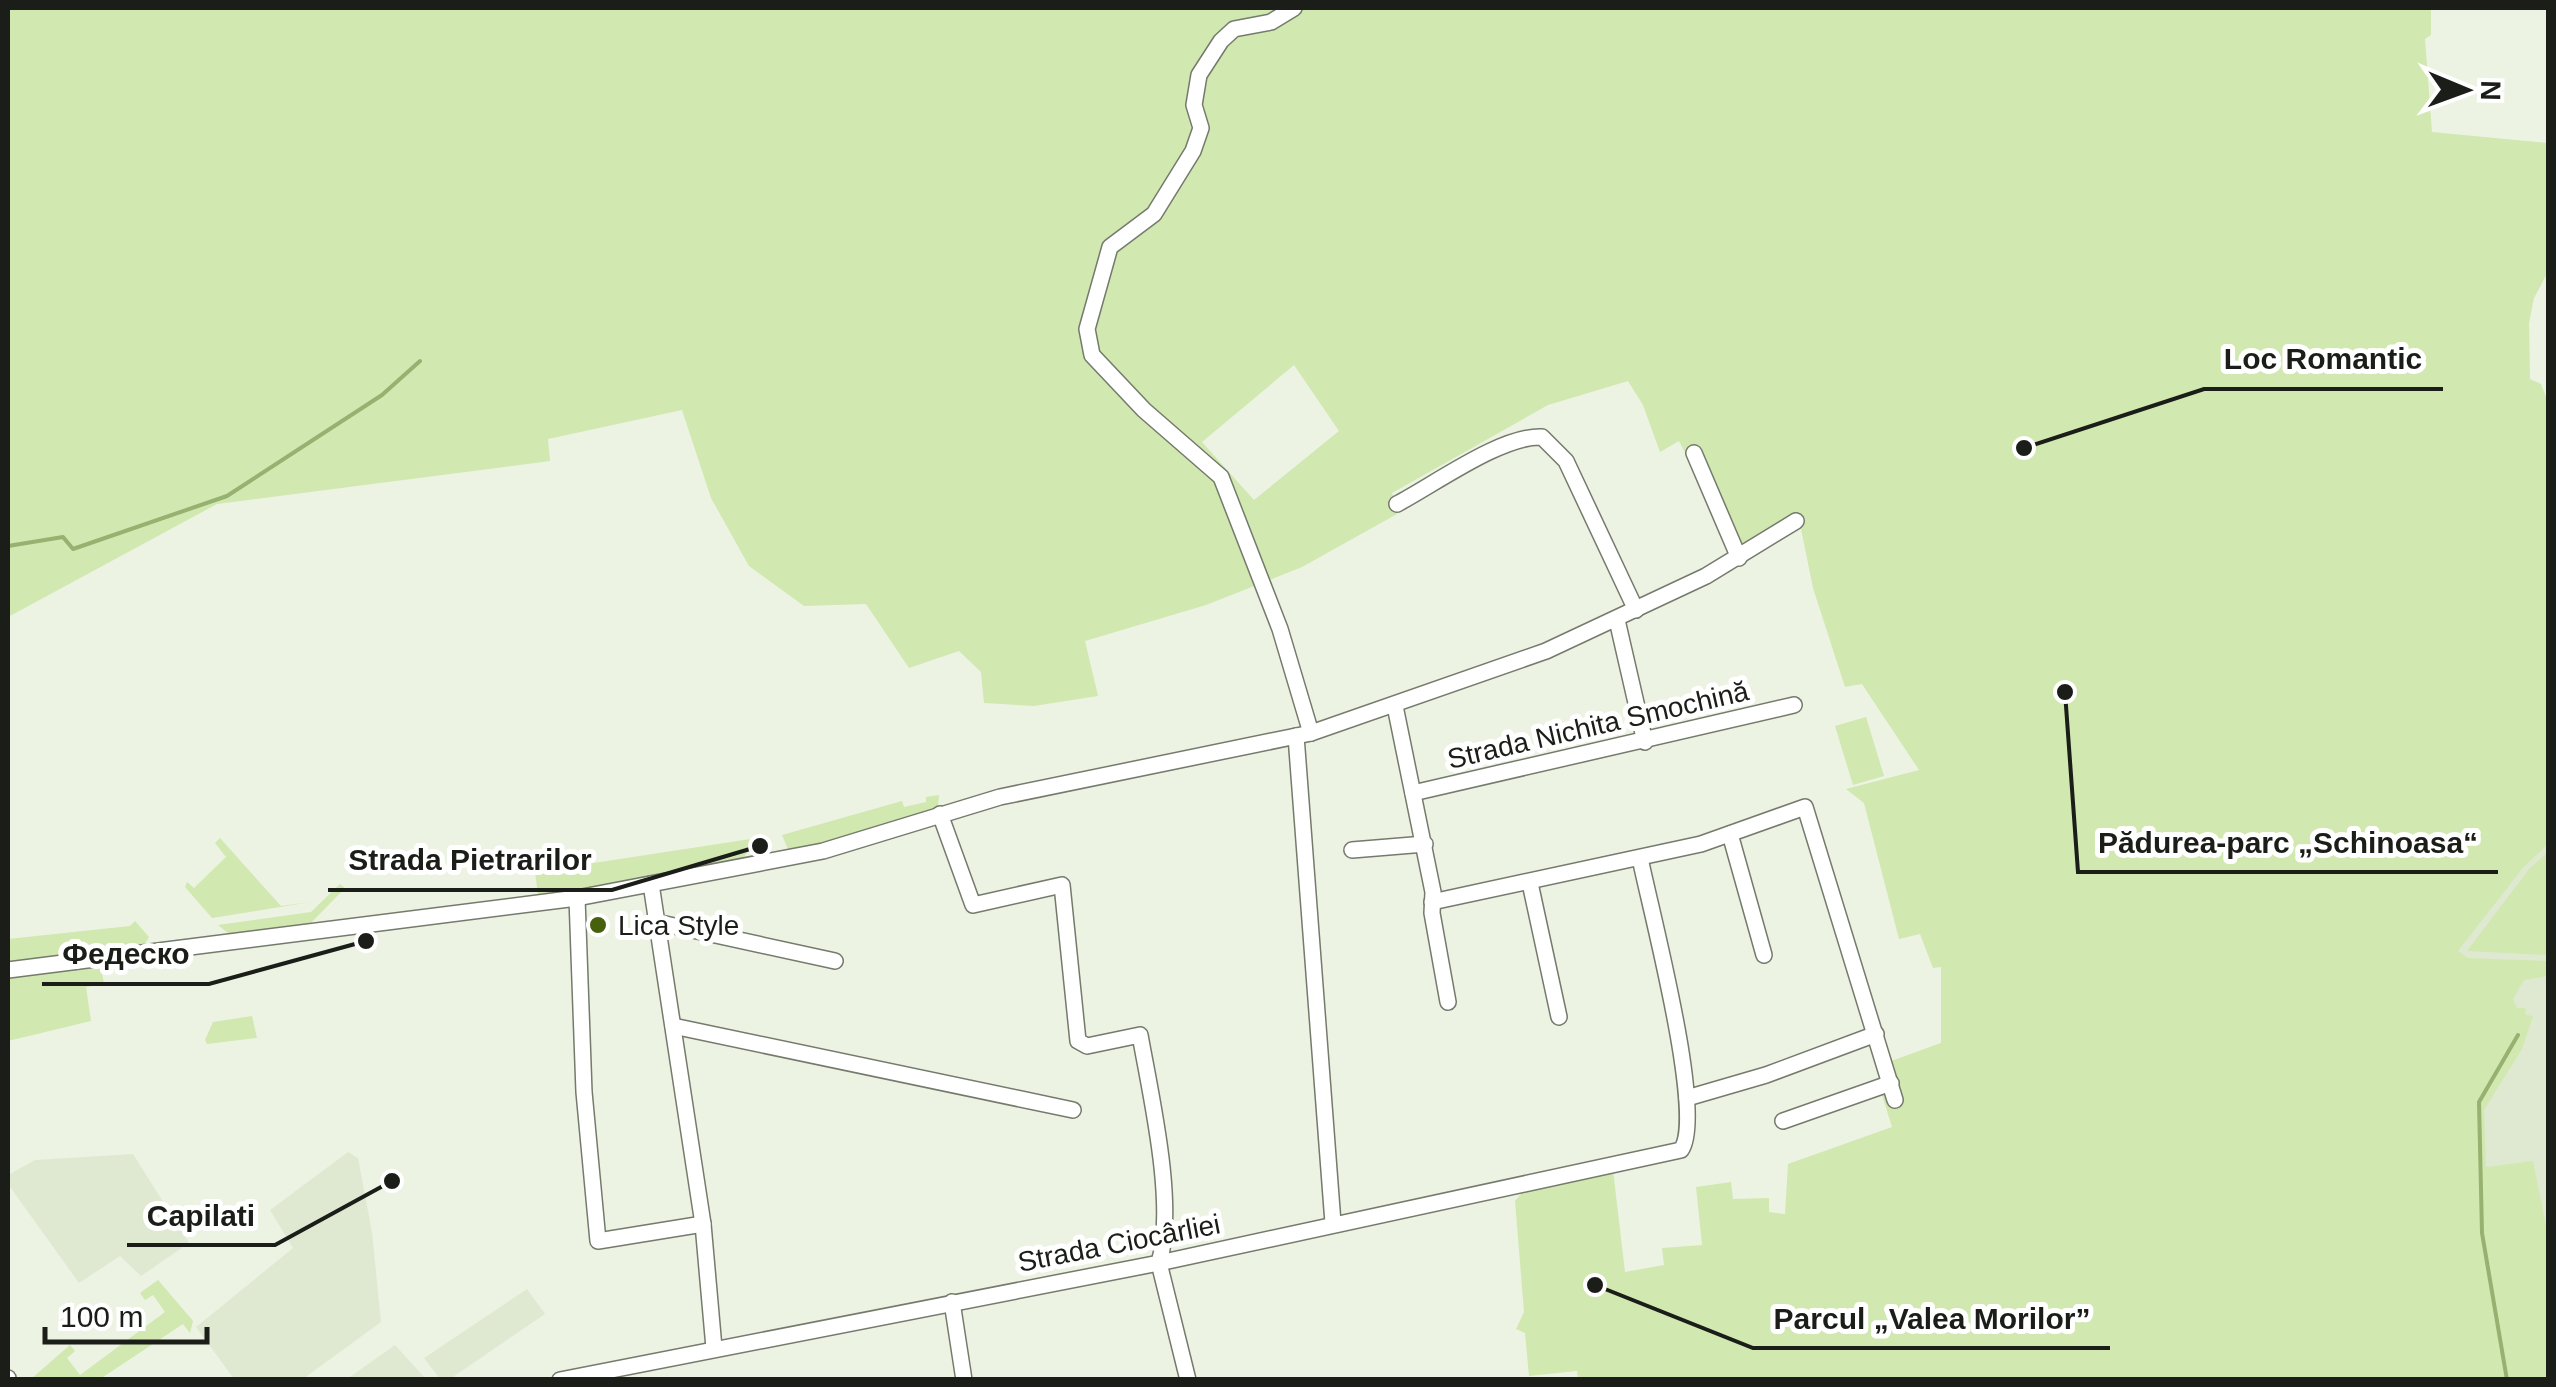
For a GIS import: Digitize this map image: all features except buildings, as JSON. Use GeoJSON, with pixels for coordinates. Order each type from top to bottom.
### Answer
{"type":"FeatureCollection","features":[{"type":"Feature","properties":{"kind":"street"},"geometry":{"type":"LineString","coordinates":[[1294,8],[1271,22],[1234,29],[1221,41],[1199,76],[1194,105],[1201,128],[1193,151],[1154,214],[1110,247],[1087,329],[1092,355],[1144,410],[1221,477],[1280,629],[1304,734],[1333,1223]]}},
{"type":"Feature","properties":{"kind":"street"},"geometry":{"type":"LineString","coordinates":[[1397,504],[1503,446],[1526,436],[1542,437],[1566,461],[1636,610]]}},
{"type":"Feature","properties":{"kind":"street"},"geometry":{"type":"LineString","coordinates":[[1694,452],[1739,558]]}},
{"type":"Feature","properties":{"kind":"street"},"geometry":{"type":"LineString","coordinates":[[8,970],[578,898],[823,851],[940,814],[1304,734],[1484,676],[1618,620],[1739,558],[1796,521]]}},
{"type":"Feature","properties":{"kind":"street"},"geometry":{"type":"LineString","coordinates":[[1618,620],[1645,742]]}},
{"type":"Feature","properties":{"kind":"street","name":"Strada Nichita Smochină"},"geometry":{"type":"LineString","coordinates":[[1413,793],[1794,705]]}},
{"type":"Feature","properties":{"kind":"street"},"geometry":{"type":"LineString","coordinates":[[1395,706],[1424,844],[1448,1002]]}},
{"type":"Feature","properties":{"kind":"street"},"geometry":{"type":"LineString","coordinates":[[1432,902],[1640,858],[1730,834],[1805,807],[1895,1100]]}},
{"type":"Feature","properties":{"kind":"street"},"geometry":{"type":"LineString","coordinates":[[940,814],[973,905],[1062,885],[1078,1041],[1087,1046],[1140,1036],[1160,1163],[1163,1249],[1159,1263],[1188,1380]]}},
{"type":"Feature","properties":{"kind":"street"},"geometry":{"type":"LineString","coordinates":[[1730,834],[1764,955]]}},
{"type":"Feature","properties":{"kind":"street"},"geometry":{"type":"LineString","coordinates":[[1352,850],[1424,844]]}},
{"type":"Feature","properties":{"kind":"street"},"geometry":{"type":"LineString","coordinates":[[1640,858],[1668,998],[1682,1045],[1687,1098],[1766,1075],[1876,1034]]}},
{"type":"Feature","properties":{"kind":"street"},"geometry":{"type":"LineString","coordinates":[[1530,883],[1559,1017]]}},
{"type":"Feature","properties":{"kind":"street"},"geometry":{"type":"LineString","coordinates":[[651,884],[702,1224],[714,1348]]}},
{"type":"Feature","properties":{"kind":"street"},"geometry":{"type":"LineString","coordinates":[[578,898],[584,1092],[598,1242],[702,1224]]}},
{"type":"Feature","properties":{"kind":"street"},"geometry":{"type":"LineString","coordinates":[[656,922],[835,961]]}},
{"type":"Feature","properties":{"kind":"street"},"geometry":{"type":"LineString","coordinates":[[673,1026],[1073,1110]]}},
{"type":"Feature","properties":{"kind":"street"},"geometry":{"type":"LineString","coordinates":[[1784,1121],[1890,1083]]}},
{"type":"Feature","properties":{"kind":"street","name":"Strada Ciocârliei"},"geometry":{"type":"LineString","coordinates":[[560,1380],[1159,1263],[1674,1153],[1685,1146],[1687,1098]]}},
{"type":"Feature","properties":{"kind":"street"},"geometry":{"type":"LineString","coordinates":[[952,1302],[964,1380]]}},
{"type":"Feature","properties":{"kind":"shaded area"},"geometry":{"type":"Polygon","coordinates":[[[2548,828],[2548,1379],[2496,1379],[2476,1103],[2508,961],[2468,958],[2445,944],[2548,828]]]}},
{"type":"Feature","properties":{"kind":"shaded area"},"geometry":{"type":"Polygon","coordinates":[[[348,1152],[358,1158],[372,1232],[381,1322],[303,1379],[234,1379],[196,1327],[293,1248],[270,1210],[348,1152]]]}},
{"type":"Feature","properties":{"kind":"shaded area"},"geometry":{"type":"Polygon","coordinates":[[[133,1154],[189,1243],[141,1276],[120,1256],[79,1283],[8,1184],[8,1175],[35,1160],[133,1154]]]}},
{"type":"Feature","properties":{"kind":"shaded area"},"geometry":{"type":"Polygon","coordinates":[[[527,1289],[545,1314],[450,1379],[440,1379],[424,1358],[527,1289]]]}},
{"type":"Feature","properties":{"kind":"shaded area"},"geometry":{"type":"Polygon","coordinates":[[[395,1345],[426,1379],[347,1379],[395,1345]]]}},
{"type":"Feature","properties":{"kind":"green space"},"geometry":{"type":"Polygon","coordinates":[[[8,8],[2431,8],[2431,35],[2425,39],[2432,132],[2548,143],[2548,272],[2534,298],[2529,323],[2530,379],[2541,384],[2548,402],[2548,844],[2522,869],[2458,951],[2468,958],[2548,961],[2548,976],[2524,980],[2513,999],[2517,1008],[2525,1008],[2526,1015],[2533,1016],[2522,1049],[2484,1110],[2486,1167],[2533,1161],[2548,1236],[2548,1379],[1578,1380],[1577,1371],[1529,1376],[1525,1333],[1516,1329],[1524,1312],[1515,1201],[1524,1190],[1613,1170],[1625,1272],[1664,1265],[1662,1248],[1702,1245],[1696,1187],[1731,1182],[1733,1199],[1769,1198],[1769,1212],[1785,1214],[1788,1164],[1892,1127],[1882,1095],[1899,1088],[1891,1061],[1941,1043],[1941,967],[1933,968],[1920,934],[1899,939],[1864,803],[1846,789],[1919,770],[1862,684],[1845,687],[1813,588],[1801,529],[1792,513],[1739,549],[1697,446],[1684,451],[1679,441],[1660,452],[1643,405],[1628,381],[1548,405],[1392,493],[1397,514],[1302,567],[1206,605],[1085,641],[1098,696],[1034,706],[984,703],[981,672],[959,651],[909,668],[866,604],[804,606],[749,566],[711,498],[682,410],[548,439],[550,461],[217,504],[8,617],[8,8]],[[1294,365],[1202,442],[1254,500],[1339,431],[1294,365]]]}},
{"type":"Feature","properties":{"kind":"green space"},"geometry":{"type":"Polygon","coordinates":[[[1866,717],[1884,776],[1853,785],[1835,726],[1866,717]]]}},
{"type":"Feature","properties":{"kind":"green space"},"geometry":{"type":"Polygon","coordinates":[[[939,795],[938,806],[929,812],[790,854],[782,835],[902,801],[904,807],[926,802],[926,797],[939,795]]]}},
{"type":"Feature","properties":{"kind":"green space"},"geometry":{"type":"Polygon","coordinates":[[[220,838],[281,906],[311,902],[212,918],[185,887],[187,882],[194,888],[226,857],[215,843],[220,838]]]}},
{"type":"Feature","properties":{"kind":"green space"},"geometry":{"type":"Polygon","coordinates":[[[757,838],[740,863],[538,895],[535,872],[757,838]]]}},
{"type":"Feature","properties":{"kind":"green space"},"geometry":{"type":"Polygon","coordinates":[[[2548,852],[2548,955],[2467,951],[2529,869],[2548,852]]]}},
{"type":"Feature","properties":{"kind":"green space"},"geometry":{"type":"Polygon","coordinates":[[[340,884],[345,888],[306,928],[233,937],[218,925],[311,912],[340,884]]]}},
{"type":"Feature","properties":{"kind":"green space"},"geometry":{"type":"Polygon","coordinates":[[[135,921],[149,937],[143,947],[8,963],[8,939],[130,926],[135,921]]]}},
{"type":"Feature","properties":{"kind":"green space"},"geometry":{"type":"Polygon","coordinates":[[[101,966],[104,984],[86,987],[91,1021],[8,1041],[8,977],[101,966]]]}},
{"type":"Feature","properties":{"kind":"green space"},"geometry":{"type":"Polygon","coordinates":[[[252,1016],[257,1038],[207,1044],[213,1022],[252,1016]]]}},
{"type":"Feature","properties":{"kind":"green space"},"geometry":{"type":"Polygon","coordinates":[[[158,1280],[193,1321],[190,1333],[183,1324],[100,1379],[31,1379],[70,1345],[75,1351],[67,1358],[80,1375],[165,1312],[153,1295],[145,1300],[140,1293],[158,1280]]]}},
{"type":"Feature","properties":{"kind":"waterway"},"geometry":{"type":"LineString","coordinates":[[8,546],[63,537],[73,549],[227,496],[382,395],[420,361]]}},
{"type":"Feature","properties":{"kind":"waterway"},"geometry":{"type":"LineString","coordinates":[[2507,1380],[2482,1233],[2479,1102],[2518,1035]]}},
{"type":"Feature","properties":{"kind":"place","name":"Loc Romantic"},"geometry":{"type":"Point","coordinates":[2024,448]}},
{"type":"Feature","properties":{"kind":"place","name":"Pădurea-parc „Schinoasa“"},"geometry":{"type":"Point","coordinates":[2065,692]}},
{"type":"Feature","properties":{"kind":"place","name":"Strada Pietrarilor"},"geometry":{"type":"Point","coordinates":[760,846]}},
{"type":"Feature","properties":{"kind":"place","name":"Lica Style"},"geometry":{"type":"Point","coordinates":[598,925]}},
{"type":"Feature","properties":{"kind":"place","name":"Федеско"},"geometry":{"type":"Point","coordinates":[366,941]}},
{"type":"Feature","properties":{"kind":"place","name":"Capilati"},"geometry":{"type":"Point","coordinates":[392,1181]}},
{"type":"Feature","properties":{"kind":"place","name":"Parcul „Valea Morilor”"},"geometry":{"type":"Point","coordinates":[1595,1285]}}]}
